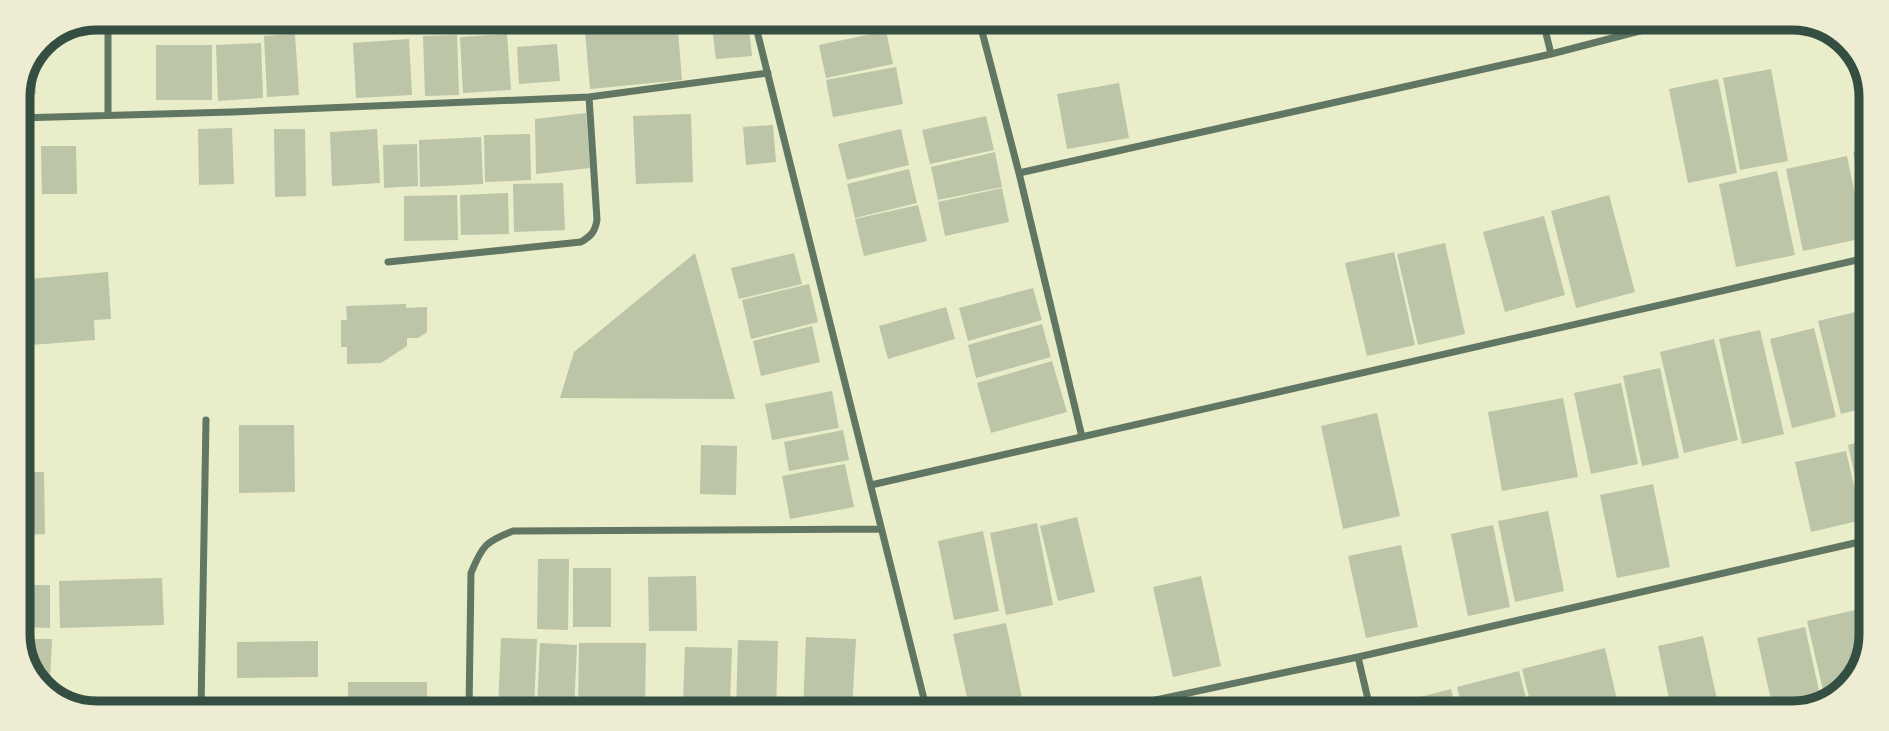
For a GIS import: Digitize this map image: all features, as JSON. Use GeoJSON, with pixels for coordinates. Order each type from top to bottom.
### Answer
{"type":"FeatureCollection","features":[{"type":"Feature","properties":{"kind":"street"},"geometry":{"type":"LineString","coordinates":[[108,30],[108,114]]}},
{"type":"Feature","properties":{"kind":"street"},"geometry":{"type":"LineString","coordinates":[[757,30],[924,701]]}},
{"type":"Feature","properties":{"kind":"street"},"geometry":{"type":"LineString","coordinates":[[982,30],[1082,437]]}},
{"type":"Feature","properties":{"kind":"street"},"geometry":{"type":"LineString","coordinates":[[1545,30],[1551,54]]}},
{"type":"Feature","properties":{"kind":"street"},"geometry":{"type":"LineString","coordinates":[[1019,173],[1551,54],[1646,30]]}},
{"type":"Feature","properties":{"kind":"street"},"geometry":{"type":"LineString","coordinates":[[30,117],[589,97],[768,73]]}},
{"type":"Feature","properties":{"kind":"street"},"geometry":{"type":"LineString","coordinates":[[388,262],[581,242],[591,236],[597,220],[589,97]]}},
{"type":"Feature","properties":{"kind":"street"},"geometry":{"type":"LineString","coordinates":[[871,485],[1859,260]]}},
{"type":"Feature","properties":{"kind":"street"},"geometry":{"type":"LineString","coordinates":[[201,701],[206,420]]}},
{"type":"Feature","properties":{"kind":"street"},"geometry":{"type":"LineString","coordinates":[[469,701],[471,573],[478,555],[491,539],[513,531],[881,529]]}},
{"type":"Feature","properties":{"kind":"street"},"geometry":{"type":"LineString","coordinates":[[1151,701],[1358,657],[1859,542]]}},
{"type":"Feature","properties":{"kind":"street"},"geometry":{"type":"LineString","coordinates":[[1358,657],[1368,701]]}},
{"type":"Feature","properties":{"kind":"building"},"geometry":{"type":"Polygon","coordinates":[[[585,30],[678,30],[682,80],[590,89],[585,30]]]}},
{"type":"Feature","properties":{"kind":"building"},"geometry":{"type":"Polygon","coordinates":[[[712,30],[749,30],[752,56],[716,59],[712,30]]]}},
{"type":"Feature","properties":{"kind":"building"},"geometry":{"type":"Polygon","coordinates":[[[886,31],[893,64],[826,78],[819,45],[886,31]]]}},
{"type":"Feature","properties":{"kind":"building"},"geometry":{"type":"Polygon","coordinates":[[[295,34],[299,95],[267,97],[264,36],[295,34]]]}},
{"type":"Feature","properties":{"kind":"building"},"geometry":{"type":"Polygon","coordinates":[[[507,34],[511,90],[463,93],[460,37],[507,34]]]}},
{"type":"Feature","properties":{"kind":"building"},"geometry":{"type":"Polygon","coordinates":[[[457,35],[459,95],[425,96],[423,36],[457,35]]]}},
{"type":"Feature","properties":{"kind":"building"},"geometry":{"type":"Polygon","coordinates":[[[409,39],[412,95],[356,98],[353,43],[409,39]]]}},
{"type":"Feature","properties":{"kind":"building"},"geometry":{"type":"Polygon","coordinates":[[[261,43],[263,98],[218,101],[216,45],[261,43]]]}},
{"type":"Feature","properties":{"kind":"building"},"geometry":{"type":"Polygon","coordinates":[[[557,44],[560,81],[519,84],[517,47],[557,44]]]}},
{"type":"Feature","properties":{"kind":"building"},"geometry":{"type":"Polygon","coordinates":[[[156,45],[212,45],[212,100],[156,100],[156,45]]]}},
{"type":"Feature","properties":{"kind":"building"},"geometry":{"type":"Polygon","coordinates":[[[896,67],[903,104],[833,117],[826,80],[896,67]]]}},
{"type":"Feature","properties":{"kind":"building"},"geometry":{"type":"Polygon","coordinates":[[[36,69],[36,94],[30,94],[36,69]]]}},
{"type":"Feature","properties":{"kind":"building"},"geometry":{"type":"Polygon","coordinates":[[[1771,69],[1788,161],[1740,170],[1723,78],[1771,69]]]}},
{"type":"Feature","properties":{"kind":"building"},"geometry":{"type":"Polygon","coordinates":[[[1718,79],[1737,173],[1688,183],[1669,89],[1718,79]]]}},
{"type":"Feature","properties":{"kind":"building"},"geometry":{"type":"Polygon","coordinates":[[[1119,83],[1129,138],[1067,149],[1057,94],[1119,83]]]}},
{"type":"Feature","properties":{"kind":"building"},"geometry":{"type":"Polygon","coordinates":[[[586,113],[590,168],[536,174],[535,119],[586,113]]]}},
{"type":"Feature","properties":{"kind":"building"},"geometry":{"type":"Polygon","coordinates":[[[691,114],[693,182],[636,184],[633,116],[691,114]]]}},
{"type":"Feature","properties":{"kind":"building"},"geometry":{"type":"Polygon","coordinates":[[[986,116],[994,150],[930,164],[922,130],[986,116]]]}},
{"type":"Feature","properties":{"kind":"building"},"geometry":{"type":"Polygon","coordinates":[[[773,125],[776,162],[746,165],[743,127],[773,125]]]}},
{"type":"Feature","properties":{"kind":"building"},"geometry":{"type":"Polygon","coordinates":[[[232,128],[234,184],[199,185],[198,129],[232,128]]]}},
{"type":"Feature","properties":{"kind":"building"},"geometry":{"type":"Polygon","coordinates":[[[274,129],[305,129],[306,196],[275,197],[274,129]]]}},
{"type":"Feature","properties":{"kind":"building"},"geometry":{"type":"Polygon","coordinates":[[[377,129],[380,183],[332,186],[330,132],[377,129]]]}},
{"type":"Feature","properties":{"kind":"building"},"geometry":{"type":"Polygon","coordinates":[[[901,129],[909,165],[847,180],[838,144],[901,129]]]}},
{"type":"Feature","properties":{"kind":"building"},"geometry":{"type":"Polygon","coordinates":[[[530,134],[531,180],[485,182],[484,135],[530,134]]]}},
{"type":"Feature","properties":{"kind":"building"},"geometry":{"type":"Polygon","coordinates":[[[481,137],[483,184],[420,187],[419,140],[481,137]]]}},
{"type":"Feature","properties":{"kind":"building"},"geometry":{"type":"Polygon","coordinates":[[[417,144],[418,186],[384,188],[383,145],[417,144]]]}},
{"type":"Feature","properties":{"kind":"building"},"geometry":{"type":"Polygon","coordinates":[[[41,146],[76,146],[77,194],[42,194],[41,146]]]}},
{"type":"Feature","properties":{"kind":"building"},"geometry":{"type":"Polygon","coordinates":[[[1859,151],[1859,181],[1853,152],[1859,151]]]}},
{"type":"Feature","properties":{"kind":"building"},"geometry":{"type":"Polygon","coordinates":[[[995,152],[1002,187],[938,200],[931,167],[995,152]]]}},
{"type":"Feature","properties":{"kind":"building"},"geometry":{"type":"Polygon","coordinates":[[[1847,156],[1859,214],[1859,239],[1803,251],[1786,169],[1847,156]]]}},
{"type":"Feature","properties":{"kind":"building"},"geometry":{"type":"Polygon","coordinates":[[[909,169],[917,203],[855,218],[847,184],[909,169]]]}},
{"type":"Feature","properties":{"kind":"building"},"geometry":{"type":"Polygon","coordinates":[[[1777,171],[1795,255],[1736,267],[1719,184],[1777,171]]]}},
{"type":"Feature","properties":{"kind":"building"},"geometry":{"type":"Polygon","coordinates":[[[563,183],[565,230],[514,232],[513,184],[563,183]]]}},
{"type":"Feature","properties":{"kind":"building"},"geometry":{"type":"Polygon","coordinates":[[[1002,188],[1009,222],[945,236],[938,202],[1002,188]]]}},
{"type":"Feature","properties":{"kind":"building"},"geometry":{"type":"Polygon","coordinates":[[[508,193],[509,234],[461,235],[460,195],[508,193]]]}},
{"type":"Feature","properties":{"kind":"building"},"geometry":{"type":"Polygon","coordinates":[[[457,195],[458,240],[404,241],[404,196],[457,195]]]}},
{"type":"Feature","properties":{"kind":"building"},"geometry":{"type":"Polygon","coordinates":[[[1609,195],[1635,292],[1576,308],[1551,211],[1609,195]]]}},
{"type":"Feature","properties":{"kind":"building"},"geometry":{"type":"Polygon","coordinates":[[[918,205],[927,241],[864,256],[855,219],[918,205]]]}},
{"type":"Feature","properties":{"kind":"building"},"geometry":{"type":"Polygon","coordinates":[[[1544,216],[1565,295],[1505,312],[1483,232],[1544,216]]]}},
{"type":"Feature","properties":{"kind":"building"},"geometry":{"type":"Polygon","coordinates":[[[1445,243],[1465,334],[1418,345],[1397,254],[1445,243]]]}},
{"type":"Feature","properties":{"kind":"building"},"geometry":{"type":"Polygon","coordinates":[[[1394,252],[1415,345],[1367,356],[1345,263],[1394,252]]]}},
{"type":"Feature","properties":{"kind":"building"},"geometry":{"type":"Polygon","coordinates":[[[695,253],[735,399],[560,398],[574,352],[695,253]]]}},
{"type":"Feature","properties":{"kind":"building"},"geometry":{"type":"Polygon","coordinates":[[[794,253],[802,284],[739,299],[731,268],[794,253]]]}},
{"type":"Feature","properties":{"kind":"building"},"geometry":{"type":"Polygon","coordinates":[[[108,272],[111,319],[94,320],[95,340],[30,345],[30,279],[108,272]]]}},
{"type":"Feature","properties":{"kind":"building"},"geometry":{"type":"Polygon","coordinates":[[[809,284],[818,322],[751,339],[742,300],[809,284]]]}},
{"type":"Feature","properties":{"kind":"building"},"geometry":{"type":"Polygon","coordinates":[[[1033,288],[1042,320],[968,341],[959,308],[1033,288]]]}},
{"type":"Feature","properties":{"kind":"building"},"geometry":{"type":"Polygon","coordinates":[[[406,304],[406,308],[427,307],[427,332],[418,338],[407,338],[407,346],[381,363],[347,364],[347,347],[341,347],[341,320],[347,320],[346,306],[406,304]]]}},
{"type":"Feature","properties":{"kind":"building"},"geometry":{"type":"Polygon","coordinates":[[[946,307],[955,339],[888,359],[879,326],[946,307]]]}},
{"type":"Feature","properties":{"kind":"building"},"geometry":{"type":"Polygon","coordinates":[[[1859,311],[1859,410],[1841,414],[1818,321],[1859,311]]]}},
{"type":"Feature","properties":{"kind":"building"},"geometry":{"type":"Polygon","coordinates":[[[1042,324],[1051,357],[976,378],[968,345],[1042,324]]]}},
{"type":"Feature","properties":{"kind":"building"},"geometry":{"type":"Polygon","coordinates":[[[812,326],[820,362],[761,376],[753,341],[812,326]]]}},
{"type":"Feature","properties":{"kind":"building"},"geometry":{"type":"Polygon","coordinates":[[[1814,328],[1836,417],[1792,428],[1770,339],[1814,328]]]}},
{"type":"Feature","properties":{"kind":"building"},"geometry":{"type":"Polygon","coordinates":[[[1760,330],[1784,434],[1742,444],[1719,339],[1760,330]]]}},
{"type":"Feature","properties":{"kind":"building"},"geometry":{"type":"Polygon","coordinates":[[[1714,339],[1738,440],[1684,453],[1660,352],[1714,339]]]}},
{"type":"Feature","properties":{"kind":"building"},"geometry":{"type":"Polygon","coordinates":[[[1052,361],[1067,412],[991,433],[977,383],[1052,361]]]}},
{"type":"Feature","properties":{"kind":"building"},"geometry":{"type":"Polygon","coordinates":[[[1660,368],[1679,458],[1642,466],[1623,376],[1660,368]]]}},
{"type":"Feature","properties":{"kind":"building"},"geometry":{"type":"Polygon","coordinates":[[[1621,383],[1638,464],[1591,474],[1574,393],[1621,383]]]}},
{"type":"Feature","properties":{"kind":"building"},"geometry":{"type":"Polygon","coordinates":[[[832,391],[839,428],[772,440],[765,404],[832,391]]]}},
{"type":"Feature","properties":{"kind":"building"},"geometry":{"type":"Polygon","coordinates":[[[1563,398],[1578,477],[1502,491],[1488,412],[1563,398]]]}},
{"type":"Feature","properties":{"kind":"building"},"geometry":{"type":"Polygon","coordinates":[[[1377,413],[1400,516],[1343,529],[1321,426],[1377,413]]]}},
{"type":"Feature","properties":{"kind":"building"},"geometry":{"type":"Polygon","coordinates":[[[239,425],[294,425],[295,492],[239,493],[239,425]]]}},
{"type":"Feature","properties":{"kind":"building"},"geometry":{"type":"Polygon","coordinates":[[[843,430],[849,460],[789,471],[784,442],[843,430]]]}},
{"type":"Feature","properties":{"kind":"building"},"geometry":{"type":"Polygon","coordinates":[[[1859,442],[1859,495],[1848,445],[1859,442]]]}},
{"type":"Feature","properties":{"kind":"building"},"geometry":{"type":"Polygon","coordinates":[[[701,445],[737,446],[736,495],[700,494],[701,445]]]}},
{"type":"Feature","properties":{"kind":"building"},"geometry":{"type":"Polygon","coordinates":[[[1846,451],[1859,507],[1859,521],[1811,532],[1795,462],[1846,451]]]}},
{"type":"Feature","properties":{"kind":"building"},"geometry":{"type":"Polygon","coordinates":[[[845,464],[854,507],[790,519],[782,476],[845,464]]]}},
{"type":"Feature","properties":{"kind":"building"},"geometry":{"type":"Polygon","coordinates":[[[30,472],[44,472],[45,534],[30,535],[30,472]]]}},
{"type":"Feature","properties":{"kind":"building"},"geometry":{"type":"Polygon","coordinates":[[[1653,484],[1670,567],[1617,578],[1600,495],[1653,484]]]}},
{"type":"Feature","properties":{"kind":"building"},"geometry":{"type":"Polygon","coordinates":[[[1548,511],[1564,591],[1515,602],[1498,521],[1548,511]]]}},
{"type":"Feature","properties":{"kind":"building"},"geometry":{"type":"Polygon","coordinates":[[[1077,517],[1095,592],[1058,601],[1040,526],[1077,517]]]}},
{"type":"Feature","properties":{"kind":"building"},"geometry":{"type":"Polygon","coordinates":[[[1037,523],[1053,605],[1006,615],[990,533],[1037,523]]]}},
{"type":"Feature","properties":{"kind":"building"},"geometry":{"type":"Polygon","coordinates":[[[1493,525],[1510,607],[1468,616],[1451,534],[1493,525]]]}},
{"type":"Feature","properties":{"kind":"building"},"geometry":{"type":"Polygon","coordinates":[[[983,531],[999,611],[954,620],[938,541],[983,531]]]}},
{"type":"Feature","properties":{"kind":"building"},"geometry":{"type":"Polygon","coordinates":[[[1401,545],[1418,627],[1366,638],[1348,556],[1401,545]]]}},
{"type":"Feature","properties":{"kind":"building"},"geometry":{"type":"Polygon","coordinates":[[[538,559],[569,559],[568,630],[537,629],[538,559]]]}},
{"type":"Feature","properties":{"kind":"building"},"geometry":{"type":"Polygon","coordinates":[[[573,568],[611,568],[611,627],[573,627],[573,568]]]}},
{"type":"Feature","properties":{"kind":"building"},"geometry":{"type":"Polygon","coordinates":[[[696,576],[697,631],[649,631],[648,577],[696,576]]]}},
{"type":"Feature","properties":{"kind":"building"},"geometry":{"type":"Polygon","coordinates":[[[1201,576],[1221,666],[1173,677],[1153,587],[1201,576]]]}},
{"type":"Feature","properties":{"kind":"building"},"geometry":{"type":"Polygon","coordinates":[[[162,578],[164,625],[60,628],[59,581],[162,578]]]}},
{"type":"Feature","properties":{"kind":"building"},"geometry":{"type":"Polygon","coordinates":[[[30,585],[50,585],[50,628],[30,627],[30,585]]]}},
{"type":"Feature","properties":{"kind":"building"},"geometry":{"type":"Polygon","coordinates":[[[1855,610],[1859,629],[1856,656],[1845,675],[1824,693],[1807,621],[1855,610]]]}},
{"type":"Feature","properties":{"kind":"building"},"geometry":{"type":"Polygon","coordinates":[[[1006,623],[1023,701],[968,701],[953,634],[1006,623]]]}},
{"type":"Feature","properties":{"kind":"building"},"geometry":{"type":"Polygon","coordinates":[[[1805,627],[1820,695],[1801,701],[1771,701],[1757,638],[1805,627]]]}},
{"type":"Feature","properties":{"kind":"building"},"geometry":{"type":"Polygon","coordinates":[[[1703,636],[1717,701],[1669,701],[1658,646],[1703,636]]]}},
{"type":"Feature","properties":{"kind":"building"},"geometry":{"type":"Polygon","coordinates":[[[806,637],[856,639],[853,701],[803,701],[806,637]]]}},
{"type":"Feature","properties":{"kind":"building"},"geometry":{"type":"Polygon","coordinates":[[[501,638],[537,639],[534,701],[498,701],[501,638]]]}},
{"type":"Feature","properties":{"kind":"building"},"geometry":{"type":"Polygon","coordinates":[[[30,639],[52,639],[50,680],[35,660],[30,639]]]}},
{"type":"Feature","properties":{"kind":"building"},"geometry":{"type":"Polygon","coordinates":[[[738,640],[778,641],[776,701],[736,701],[738,640]]]}},
{"type":"Feature","properties":{"kind":"building"},"geometry":{"type":"Polygon","coordinates":[[[318,641],[318,677],[237,678],[237,642],[318,641]]]}},
{"type":"Feature","properties":{"kind":"building"},"geometry":{"type":"Polygon","coordinates":[[[540,643],[577,645],[574,701],[537,701],[540,643]]]}},
{"type":"Feature","properties":{"kind":"building"},"geometry":{"type":"Polygon","coordinates":[[[579,643],[646,643],[645,701],[578,701],[579,643]]]}},
{"type":"Feature","properties":{"kind":"building"},"geometry":{"type":"Polygon","coordinates":[[[685,647],[732,648],[730,701],[683,701],[685,647]]]}},
{"type":"Feature","properties":{"kind":"building"},"geometry":{"type":"Polygon","coordinates":[[[1605,648],[1617,701],[1530,701],[1522,669],[1605,648]]]}},
{"type":"Feature","properties":{"kind":"building"},"geometry":{"type":"Polygon","coordinates":[[[1519,671],[1527,701],[1461,701],[1457,687],[1519,671]]]}},
{"type":"Feature","properties":{"kind":"building"},"geometry":{"type":"Polygon","coordinates":[[[348,682],[427,682],[427,701],[348,701],[348,682]]]}},
{"type":"Feature","properties":{"kind":"building"},"geometry":{"type":"Polygon","coordinates":[[[1451,689],[1454,701],[1405,701],[1451,689]]]}}]}
